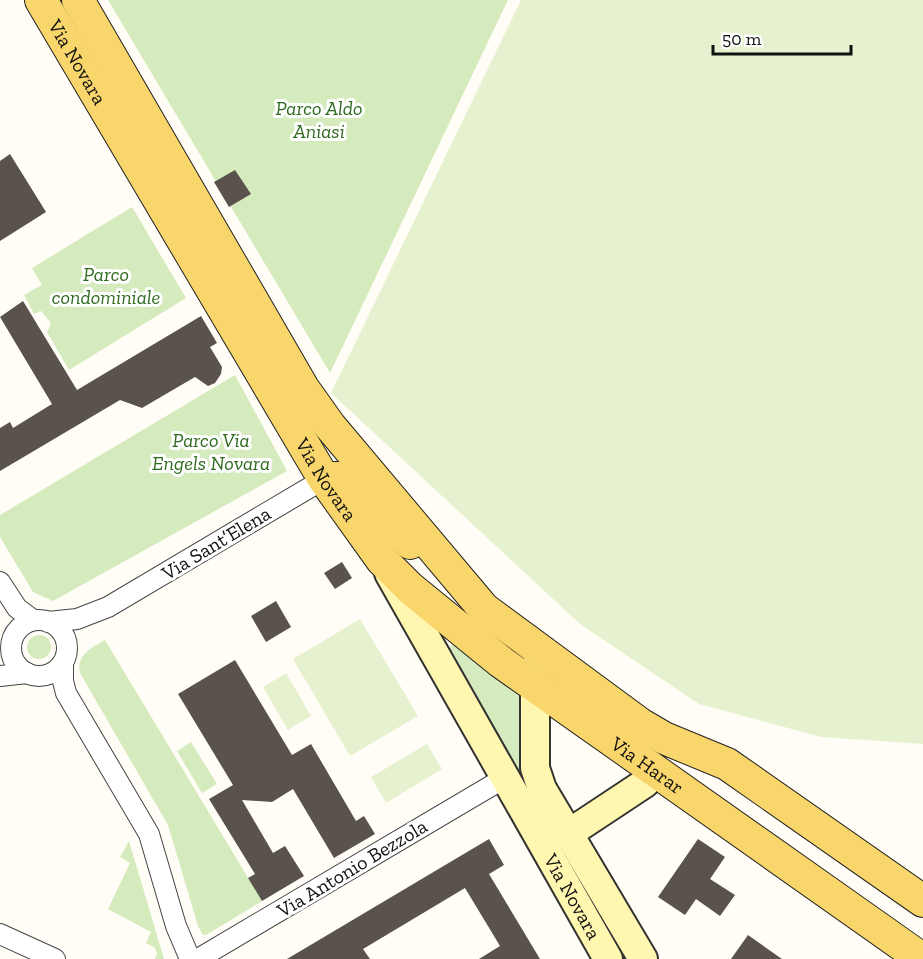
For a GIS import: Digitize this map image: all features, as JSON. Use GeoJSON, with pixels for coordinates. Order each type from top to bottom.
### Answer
{"type":"FeatureCollection","features":[{"type":"Feature","properties":{"kind":"main road","name":"Via Novara"},"geometry":{"type":"LineString","coordinates":[[41,0],[324,479],[382,560]]}},
{"type":"Feature","properties":{"kind":"main road","name":"Via Novara"},"geometry":{"type":"LineString","coordinates":[[78,0],[291,369],[330,426],[484,609],[534,648]]}},
{"type":"Feature","properties":{"kind":"main road"},"geometry":{"type":"LineString","coordinates":[[330,426],[329,454],[324,479],[342,478],[381,518],[484,609]]}},
{"type":"Feature","properties":{"kind":"main road","name":"Via Harar"},"geometry":{"type":"LineString","coordinates":[[382,560],[447,620],[535,686],[922,959]]}},
{"type":"Feature","properties":{"kind":"main road","name":"Via Harar"},"geometry":{"type":"LineString","coordinates":[[534,648],[640,724],[664,738],[727,764],[923,902]]}},
{"type":"Feature","properties":{"kind":"street","name":"Via Sant’Elena"},"geometry":{"type":"LineString","coordinates":[[41,621],[77,619],[108,607],[324,479]]}},
{"type":"Feature","properties":{"kind":"street","name":"Via Novara"},"geometry":{"type":"LineString","coordinates":[[382,560],[608,959]]}},
{"type":"Feature","properties":{"kind":"street"},"geometry":{"type":"LineString","coordinates":[[0,582],[17,608],[59,628],[64,636],[63,681],[66,693],[149,834],[176,926],[190,959]]}},
{"type":"Feature","properties":{"kind":"street","name":"Via Sant’Elena"},"geometry":{"type":"LineString","coordinates":[[64,658],[81,631],[108,607]]}},
{"type":"Feature","properties":{"kind":"street"},"geometry":{"type":"LineString","coordinates":[[41,621],[17,629],[5,654],[33,675],[53,681],[66,693]]}},
{"type":"Feature","properties":{"kind":"street","name":"Via Novara"},"geometry":{"type":"LineString","coordinates":[[534,648],[535,768],[568,834],[643,959]]}},
{"type":"Feature","properties":{"kind":"street"},"geometry":{"type":"LineString","coordinates":[[0,676],[49,674],[64,658]]}},
{"type":"Feature","properties":{"kind":"street","name":"Via Novara"},"geometry":{"type":"LineString","coordinates":[[568,834],[645,783],[654,768]]}},
{"type":"Feature","properties":{"kind":"street"},"geometry":{"type":"LineString","coordinates":[[506,777],[540,782]]}},
{"type":"Feature","properties":{"kind":"street","name":"Via Antonio Bezzola"},"geometry":{"type":"LineString","coordinates":[[198,959],[506,777]]}},
{"type":"Feature","properties":{"kind":"street"},"geometry":{"type":"LineString","coordinates":[[0,934],[55,959]]}},
{"type":"Feature","properties":{"kind":"green space","name":"Parco Aldo Aniasi"},"geometry":{"type":"Polygon","coordinates":[[[108,0],[508,0],[330,373],[108,0]]]}},
{"type":"Feature","properties":{"kind":"green space"},"geometry":{"type":"Polygon","coordinates":[[[521,0],[923,0],[923,744],[821,737],[699,704],[580,624],[331,393],[521,0]]]}},
{"type":"Feature","properties":{"kind":"green space","name":"Parco condominiale"},"geometry":{"type":"Polygon","coordinates":[[[132,207],[186,298],[69,370],[47,332],[51,323],[41,311],[34,314],[24,295],[42,285],[32,268],[132,207]]]}},
{"type":"Feature","properties":{"kind":"green space","name":"Parco Via Engels Novara"},"geometry":{"type":"Polygon","coordinates":[[[235,375],[287,471],[53,601],[33,592],[0,537],[0,515],[235,375]]]}},
{"type":"Feature","properties":{"kind":"green space"},"geometry":{"type":"Polygon","coordinates":[[[360,619],[418,716],[350,756],[293,659],[360,619]]]}},
{"type":"Feature","properties":{"kind":"green space"},"geometry":{"type":"Polygon","coordinates":[[[39,635],[44,636],[50,642],[50,652],[44,658],[39,659],[34,658],[28,652],[27,647],[28,642],[34,636],[39,635]]]}},
{"type":"Feature","properties":{"kind":"green space"},"geometry":{"type":"Polygon","coordinates":[[[105,640],[262,901],[206,935],[203,935],[198,926],[168,825],[80,673],[82,657],[105,640]]]}},
{"type":"Feature","properties":{"kind":"green space"},"geometry":{"type":"Polygon","coordinates":[[[452,644],[523,691],[522,773],[518,772],[449,650],[452,644]]]}},
{"type":"Feature","properties":{"kind":"green space"},"geometry":{"type":"Polygon","coordinates":[[[286,673],[311,716],[288,730],[263,687],[286,673]]]}},
{"type":"Feature","properties":{"kind":"green space"},"geometry":{"type":"Polygon","coordinates":[[[191,742],[217,784],[202,793],[177,751],[191,742]]]}},
{"type":"Feature","properties":{"kind":"green space"},"geometry":{"type":"Polygon","coordinates":[[[427,744],[442,769],[386,803],[371,777],[427,744]]]}},
{"type":"Feature","properties":{"kind":"green space"},"geometry":{"type":"Polygon","coordinates":[[[129,841],[164,959],[155,959],[157,954],[155,948],[146,943],[151,932],[108,909],[130,863],[120,857],[129,841]]]}},
{"type":"Feature","properties":{"kind":"building"},"geometry":{"type":"Polygon","coordinates":[[[10,154],[46,212],[0,241],[0,161],[10,154]]]}},
{"type":"Feature","properties":{"kind":"building"},"geometry":{"type":"Polygon","coordinates":[[[235,170],[251,194],[229,207],[214,182],[235,170]]]}},
{"type":"Feature","properties":{"kind":"building"},"geometry":{"type":"Polygon","coordinates":[[[23,301],[77,390],[201,316],[217,343],[210,347],[222,367],[221,374],[215,383],[208,386],[195,377],[142,408],[120,400],[0,471],[0,428],[10,422],[13,428],[52,404],[0,317],[23,301]]]}},
{"type":"Feature","properties":{"kind":"building"},"geometry":{"type":"Polygon","coordinates":[[[342,562],[352,578],[335,589],[324,573],[342,562]]]}},
{"type":"Feature","properties":{"kind":"building"},"geometry":{"type":"Polygon","coordinates":[[[276,601],[291,627],[266,642],[251,616],[276,601]]]}},
{"type":"Feature","properties":{"kind":"building"},"geometry":{"type":"Polygon","coordinates":[[[235,660],[292,755],[311,744],[356,821],[364,816],[375,834],[334,858],[293,789],[272,802],[242,800],[273,853],[285,846],[304,876],[262,901],[248,878],[255,874],[209,799],[233,785],[178,694],[235,660]]]}},
{"type":"Feature","properties":{"kind":"building"},"geometry":{"type":"Polygon","coordinates":[[[489,839],[504,865],[489,874],[540,959],[479,959],[500,946],[465,888],[363,949],[370,959],[287,959],[489,839]]]}},
{"type":"Feature","properties":{"kind":"building"},"geometry":{"type":"Polygon","coordinates":[[[698,839],[725,857],[710,879],[735,895],[720,916],[696,899],[685,915],[658,897],[698,839]]]}},
{"type":"Feature","properties":{"kind":"building"},"geometry":{"type":"Polygon","coordinates":[[[748,935],[782,959],[731,959],[748,935]]]}}]}
